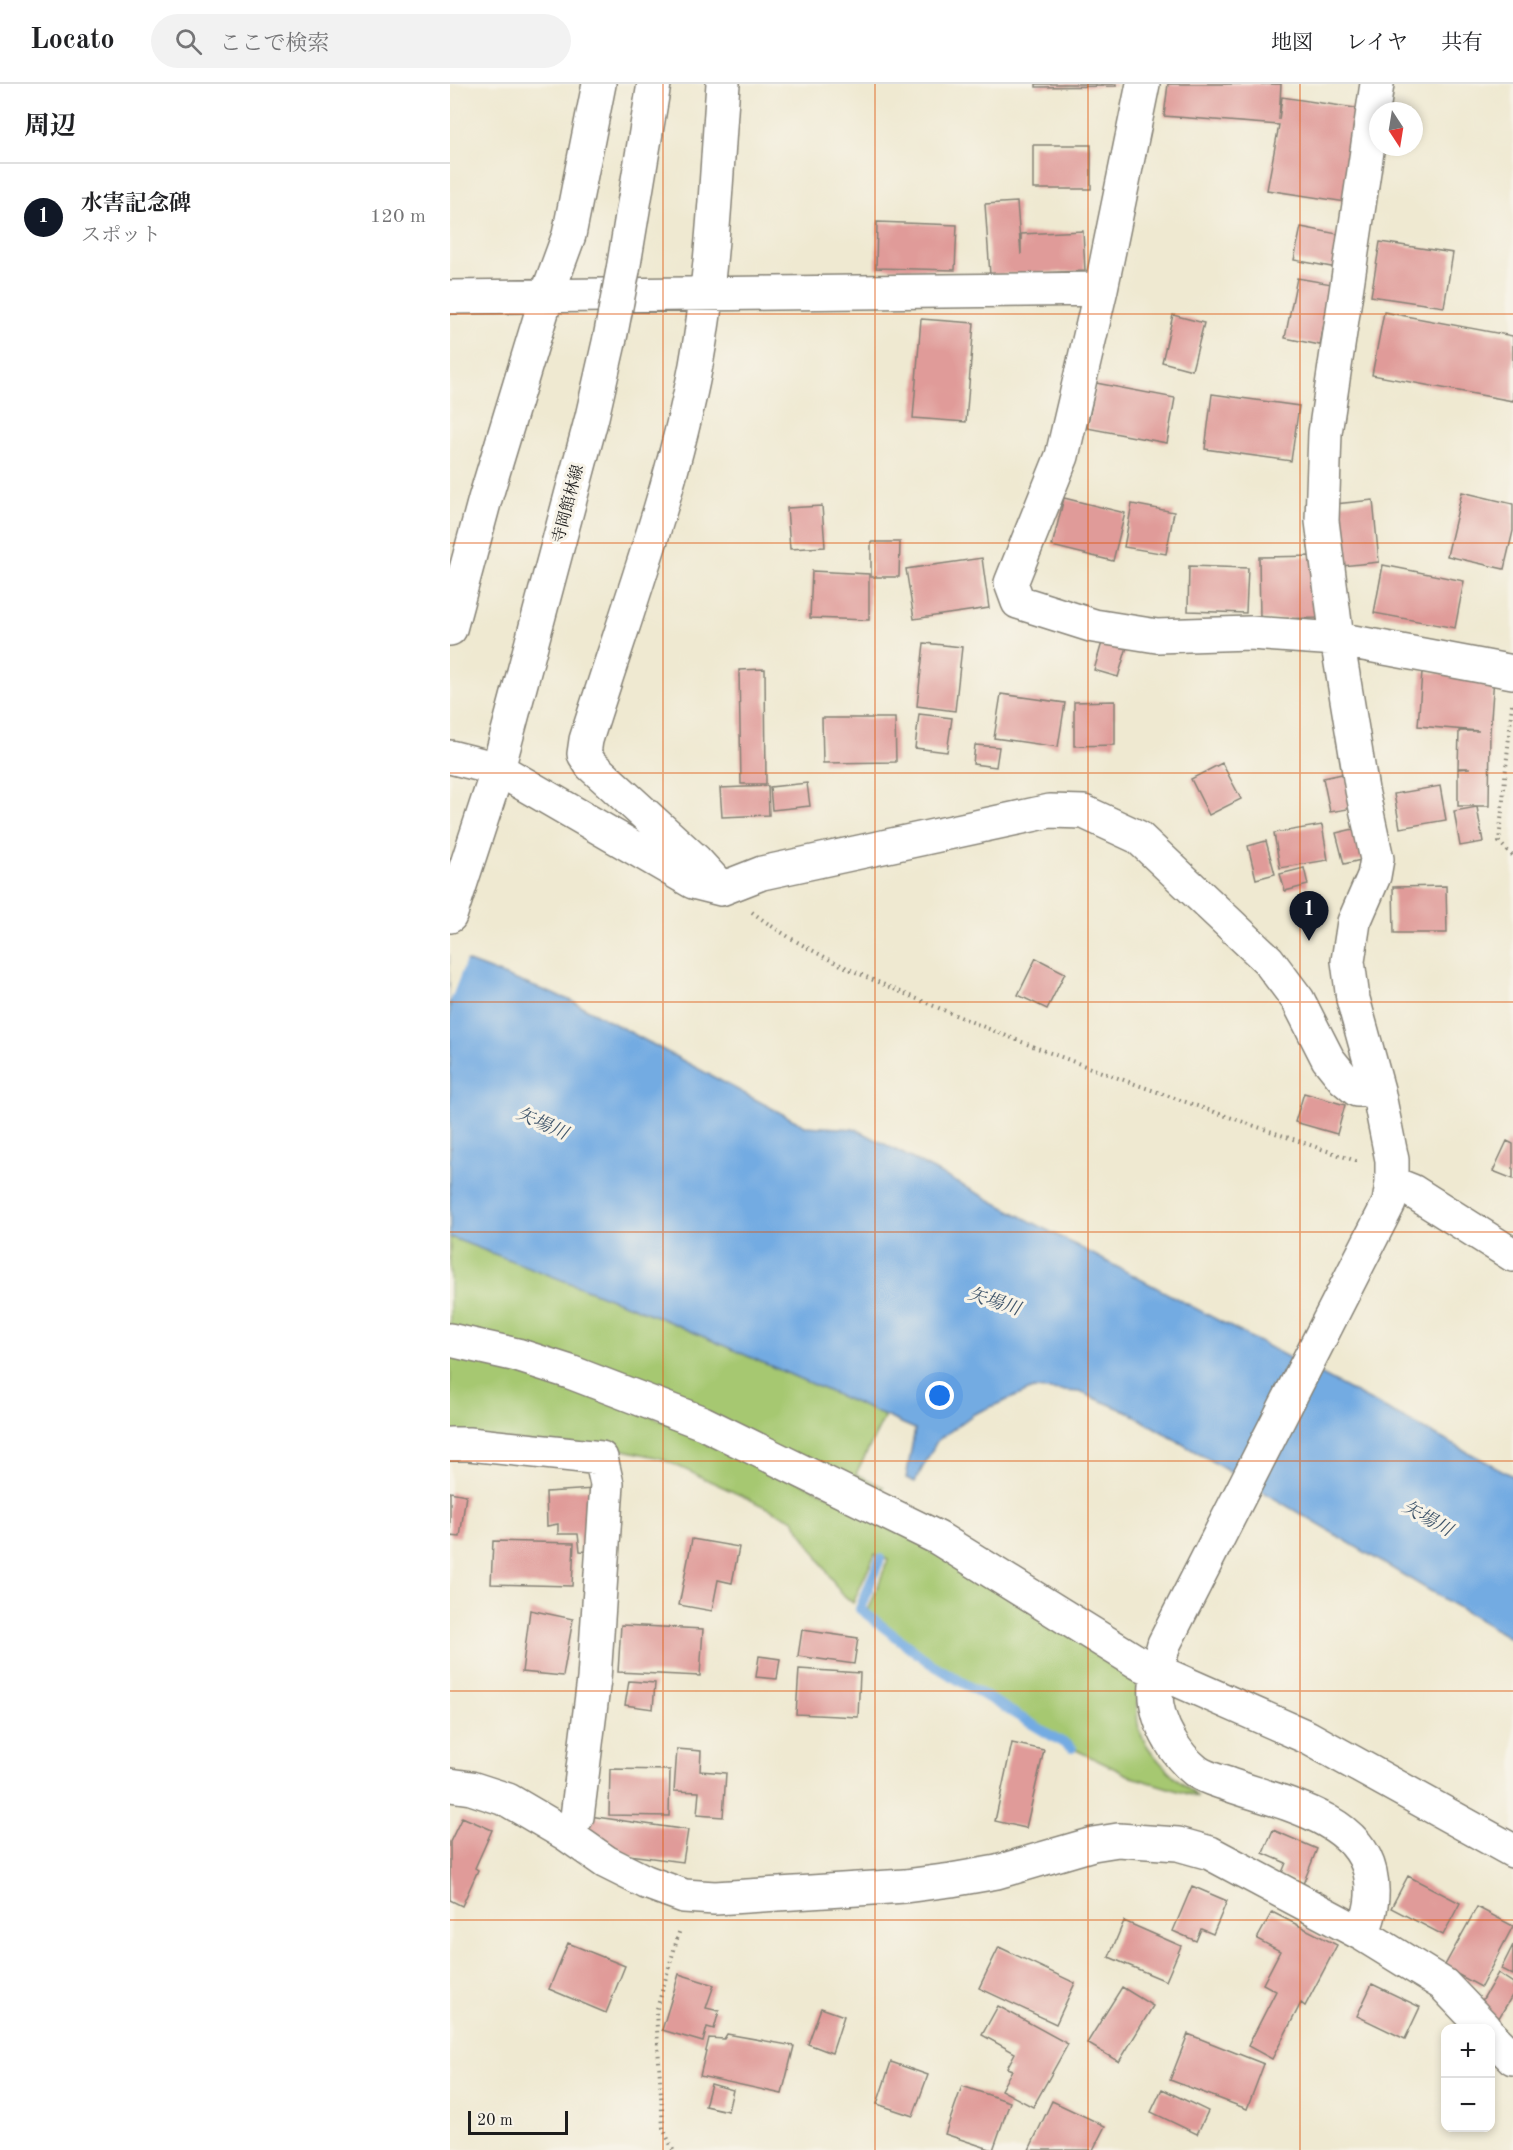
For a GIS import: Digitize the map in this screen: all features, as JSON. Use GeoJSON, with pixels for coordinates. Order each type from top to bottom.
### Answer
{"type":"FeatureCollection","features":[{"type":"Feature","properties":{"kind":"street"},"geometry":{"type":"LineString","coordinates":[[450,629],[485,499],[547,295],[568,235],[599,84]]}},
{"type":"Feature","properties":{"kind":"street","name":"寺岡館林線"},"geometry":{"type":"LineString","coordinates":[[450,916],[485,816],[589,428],[623,270],[654,84]]}},
{"type":"Feature","properties":{"kind":"street"},"geometry":{"type":"LineString","coordinates":[[721,889],[695,860],[591,765],[584,754],[586,740],[660,510],[682,429],[696,365],[708,293],[723,84]]}},
{"type":"Feature","properties":{"kind":"street"},"geometry":{"type":"LineString","coordinates":[[1143,84],[1101,288],[1062,456],[1011,583],[1018,602],[1094,626],[1157,636],[1250,633],[1337,639],[1513,672]]}},
{"type":"Feature","properties":{"kind":"street"},"geometry":{"type":"LineString","coordinates":[[1362,1934],[1369,1918],[1373,1898],[1367,1861],[1350,1836],[1308,1812],[1197,1772],[1176,1751],[1160,1723],[1155,1696],[1160,1658],[1390,1193],[1392,1160],[1378,1090],[1353,999],[1348,961],[1354,922],[1374,876],[1377,859],[1362,789],[1337,639],[1322,521],[1325,433],[1377,84]]}},
{"type":"Feature","properties":{"kind":"street"},"geometry":{"type":"LineString","coordinates":[[450,297],[1101,288]]}},
{"type":"Feature","properties":{"kind":"street"},"geometry":{"type":"LineString","coordinates":[[450,757],[498,770],[693,882],[721,889],[762,873],[1050,811],[1084,812],[1138,837],[1268,960],[1298,1000],[1328,1059],[1344,1079],[1357,1090],[1378,1090]]}},
{"type":"Feature","properties":{"kind":"street"},"geometry":{"type":"LineString","coordinates":[[1390,1193],[1412,1191],[1513,1255]]}},
{"type":"Feature","properties":{"kind":"street"},"geometry":{"type":"LineString","coordinates":[[450,1340],[517,1355],[559,1368],[703,1423],[938,1538],[1121,1653],[1160,1658],[1173,1677],[1307,1737],[1513,1851]]}},
{"type":"Feature","properties":{"kind":"street"},"geometry":{"type":"LineString","coordinates":[[450,1444],[601,1458],[607,1484],[594,1679],[577,1817],[566,1834]]}},
{"type":"Feature","properties":{"kind":"street"},"geometry":{"type":"LineString","coordinates":[[450,1785],[471,1788],[508,1800],[566,1834],[606,1862],[645,1882],[684,1896],[716,1898],[905,1886],[997,1872],[1093,1844],[1118,1840],[1147,1840],[1178,1844],[1210,1853],[1362,1934],[1443,1984],[1481,2024]]}},
{"type":"Feature","properties":{"kind":"street"},"geometry":{"type":"LineString","coordinates":[[1495,2039],[1513,2058]]}},
{"type":"Feature","properties":{"kind":"path"},"geometry":{"type":"LineString","coordinates":[[1513,696],[1499,842],[1513,856]]}},
{"type":"Feature","properties":{"kind":"path"},"geometry":{"type":"LineString","coordinates":[[721,889],[777,931],[840,966],[1019,1042],[1366,1165],[1390,1193]]}},
{"type":"Feature","properties":{"kind":"path"},"geometry":{"type":"LineString","coordinates":[[673,2150],[663,2128],[656,2012],[681,1925],[684,1896]]}},
{"type":"Feature","properties":{"kind":"green space"},"geometry":{"type":"Polygon","coordinates":[[[450,1237],[656,1316],[885,1416],[856,1474],[884,1487],[876,1498],[450,1331],[450,1237]]]}},
{"type":"Feature","properties":{"kind":"green space"},"geometry":{"type":"Polygon","coordinates":[[[450,1353],[602,1394],[872,1514],[1138,1677],[1137,1712],[1141,1734],[1162,1765],[1198,1797],[1132,1777],[1072,1748],[930,1663],[867,1614],[888,1560],[875,1554],[853,1603],[840,1592],[794,1520],[660,1458],[615,1448],[450,1436],[450,1353]]]}},
{"type":"Feature","properties":{"kind":"water","name":"矢場川"},"geometry":{"type":"Polygon","coordinates":[[[450,955],[572,1001],[805,1126],[856,1129],[1513,1476],[1513,1640],[1130,1413],[1080,1392],[1033,1389],[974,1414],[937,1441],[915,1482],[906,1478],[915,1429],[656,1316],[450,1237],[450,955]]]}},
{"type":"Feature","properties":{"kind":"pier"},"geometry":{"type":"Polygon","coordinates":[[[450,952],[467,958],[450,1002],[450,952]]]}},
{"type":"Feature","properties":{"kind":"building"},"geometry":{"type":"Polygon","coordinates":[[[1036,84],[1116,84],[1116,86],[1036,87],[1036,84]]]}},
{"type":"Feature","properties":{"kind":"building"},"geometry":{"type":"Polygon","coordinates":[[[1168,84],[1281,84],[1279,120],[1282,97],[1361,109],[1346,202],[1267,190],[1279,125],[1164,116],[1168,84]]]}},
{"type":"Feature","properties":{"kind":"building"},"geometry":{"type":"Polygon","coordinates":[[[1033,145],[1091,145],[1091,189],[1033,189],[1033,145]]]}},
{"type":"Feature","properties":{"kind":"building"},"geometry":{"type":"Polygon","coordinates":[[[1017,202],[1021,255],[1021,234],[1083,231],[1085,271],[990,275],[985,204],[1017,202]]]}},
{"type":"Feature","properties":{"kind":"building"},"geometry":{"type":"Polygon","coordinates":[[[877,222],[957,225],[955,270],[876,268],[877,222]]]}},
{"type":"Feature","properties":{"kind":"building"},"geometry":{"type":"Polygon","coordinates":[[[1301,227],[1343,235],[1337,268],[1294,260],[1301,227]]]}},
{"type":"Feature","properties":{"kind":"building"},"geometry":{"type":"Polygon","coordinates":[[[1380,242],[1453,253],[1444,307],[1371,296],[1380,242]]]}},
{"type":"Feature","properties":{"kind":"building"},"geometry":{"type":"Polygon","coordinates":[[[1297,278],[1332,284],[1320,345],[1285,338],[1297,278]]]}},
{"type":"Feature","properties":{"kind":"building"},"geometry":{"type":"Polygon","coordinates":[[[1384,312],[1513,336],[1513,401],[1372,375],[1384,312]]]}},
{"type":"Feature","properties":{"kind":"building"},"geometry":{"type":"Polygon","coordinates":[[[1173,315],[1204,323],[1192,370],[1162,362],[1173,315]]]}},
{"type":"Feature","properties":{"kind":"building"},"geometry":{"type":"Polygon","coordinates":[[[921,319],[974,323],[966,422],[913,418],[921,319]]]}},
{"type":"Feature","properties":{"kind":"building"},"geometry":{"type":"Polygon","coordinates":[[[1096,383],[1175,398],[1167,443],[1087,428],[1096,383]]]}},
{"type":"Feature","properties":{"kind":"building"},"geometry":{"type":"Polygon","coordinates":[[[1212,394],[1299,406],[1291,461],[1205,449],[1212,394]]]}},
{"type":"Feature","properties":{"kind":"building"},"geometry":{"type":"Polygon","coordinates":[[[1462,492],[1513,504],[1513,531],[1504,569],[1447,556],[1462,492]]]}},
{"type":"Feature","properties":{"kind":"building"},"geometry":{"type":"Polygon","coordinates":[[[1064,498],[1125,513],[1113,561],[1052,546],[1064,498]]]}},
{"type":"Feature","properties":{"kind":"building"},"geometry":{"type":"Polygon","coordinates":[[[1373,500],[1379,562],[1342,566],[1335,504],[1373,500]]]}},
{"type":"Feature","properties":{"kind":"building"},"geometry":{"type":"Polygon","coordinates":[[[1132,504],[1174,512],[1166,554],[1124,547],[1132,504]]]}},
{"type":"Feature","properties":{"kind":"building"},"geometry":{"type":"Polygon","coordinates":[[[822,506],[825,547],[790,549],[787,508],[822,506]]]}},
{"type":"Feature","properties":{"kind":"building"},"geometry":{"type":"Polygon","coordinates":[[[871,542],[900,542],[899,577],[871,577],[871,542]]]}},
{"type":"Feature","properties":{"kind":"building"},"geometry":{"type":"Polygon","coordinates":[[[1315,556],[1317,618],[1260,619],[1259,557],[1315,556]]]}},
{"type":"Feature","properties":{"kind":"building"},"geometry":{"type":"Polygon","coordinates":[[[982,558],[989,608],[914,619],[906,569],[982,558]]]}},
{"type":"Feature","properties":{"kind":"building"},"geometry":{"type":"Polygon","coordinates":[[[1383,565],[1464,581],[1455,628],[1374,613],[1383,565]]]}},
{"type":"Feature","properties":{"kind":"building"},"geometry":{"type":"Polygon","coordinates":[[[1189,566],[1248,568],[1246,613],[1188,611],[1189,566]]]}},
{"type":"Feature","properties":{"kind":"building"},"geometry":{"type":"Polygon","coordinates":[[[812,571],[869,574],[869,620],[810,618],[812,571]]]}},
{"type":"Feature","properties":{"kind":"building"},"geometry":{"type":"Polygon","coordinates":[[[1103,639],[1127,647],[1118,677],[1094,670],[1103,639]]]}},
{"type":"Feature","properties":{"kind":"building"},"geometry":{"type":"Polygon","coordinates":[[[924,643],[962,647],[955,711],[917,706],[924,643]]]}},
{"type":"Feature","properties":{"kind":"building"},"geometry":{"type":"Polygon","coordinates":[[[765,669],[766,784],[741,784],[739,670],[765,669]]]}},
{"type":"Feature","properties":{"kind":"building"},"geometry":{"type":"Polygon","coordinates":[[[1422,672],[1494,677],[1490,732],[1489,806],[1458,806],[1458,769],[1470,768],[1458,768],[1459,731],[1479,731],[1418,726],[1422,672]]]}},
{"type":"Feature","properties":{"kind":"building"},"geometry":{"type":"Polygon","coordinates":[[[1001,694],[1065,703],[1058,747],[994,738],[1001,694]]]}},
{"type":"Feature","properties":{"kind":"building"},"geometry":{"type":"Polygon","coordinates":[[[1115,701],[1115,745],[1074,746],[1074,702],[1115,701]]]}},
{"type":"Feature","properties":{"kind":"building"},"geometry":{"type":"Polygon","coordinates":[[[919,714],[952,718],[947,752],[915,748],[919,714]]]}},
{"type":"Feature","properties":{"kind":"building"},"geometry":{"type":"Polygon","coordinates":[[[822,718],[895,718],[896,762],[823,763],[822,718]]]}},
{"type":"Feature","properties":{"kind":"building"},"geometry":{"type":"Polygon","coordinates":[[[975,745],[999,747],[996,767],[973,764],[975,745]]]}},
{"type":"Feature","properties":{"kind":"building"},"geometry":{"type":"Polygon","coordinates":[[[1222,763],[1241,799],[1209,815],[1191,779],[1222,763]]]}},
{"type":"Feature","properties":{"kind":"building"},"geometry":{"type":"Polygon","coordinates":[[[1347,773],[1354,808],[1330,812],[1323,778],[1347,773]]]}},
{"type":"Feature","properties":{"kind":"building"},"geometry":{"type":"Polygon","coordinates":[[[807,783],[810,806],[772,810],[770,787],[807,783]]]}},
{"type":"Feature","properties":{"kind":"building"},"geometry":{"type":"Polygon","coordinates":[[[768,786],[769,815],[722,817],[720,788],[768,786]]]}},
{"type":"Feature","properties":{"kind":"building"},"geometry":{"type":"Polygon","coordinates":[[[1440,786],[1446,820],[1400,828],[1394,794],[1440,786]]]}},
{"type":"Feature","properties":{"kind":"building"},"geometry":{"type":"Polygon","coordinates":[[[1477,807],[1483,842],[1460,846],[1454,811],[1477,807]]]}},
{"type":"Feature","properties":{"kind":"building"},"geometry":{"type":"Polygon","coordinates":[[[1322,825],[1328,860],[1280,868],[1274,833],[1322,825]]]}},
{"type":"Feature","properties":{"kind":"building"},"geometry":{"type":"Polygon","coordinates":[[[1358,828],[1365,859],[1344,864],[1336,833],[1358,828]]]}},
{"type":"Feature","properties":{"kind":"building"},"geometry":{"type":"Polygon","coordinates":[[[1266,841],[1275,874],[1256,879],[1248,846],[1266,841]]]}},
{"type":"Feature","properties":{"kind":"building"},"geometry":{"type":"Polygon","coordinates":[[[1304,868],[1308,885],[1285,891],[1280,874],[1304,868]]]}},
{"type":"Feature","properties":{"kind":"building"},"geometry":{"type":"Polygon","coordinates":[[[1446,886],[1447,933],[1394,933],[1393,887],[1446,886]]]}},
{"type":"Feature","properties":{"kind":"building"},"geometry":{"type":"Polygon","coordinates":[[[1036,958],[1065,973],[1047,1009],[1018,995],[1036,958]]]}},
{"type":"Feature","properties":{"kind":"building"},"geometry":{"type":"Polygon","coordinates":[[[1304,1093],[1345,1105],[1337,1134],[1295,1122],[1304,1093]]]}},
{"type":"Feature","properties":{"kind":"building"},"geometry":{"type":"Polygon","coordinates":[[[1507,1141],[1513,1144],[1513,1179],[1493,1171],[1507,1141]]]}},
{"type":"Feature","properties":{"kind":"building"},"geometry":{"type":"Polygon","coordinates":[[[594,1489],[593,1552],[580,1551],[578,1534],[558,1534],[558,1524],[547,1526],[546,1492],[594,1489]]]}},
{"type":"Feature","properties":{"kind":"building"},"geometry":{"type":"Polygon","coordinates":[[[450,1492],[466,1495],[460,1537],[450,1536],[450,1492]]]}},
{"type":"Feature","properties":{"kind":"building"},"geometry":{"type":"Polygon","coordinates":[[[692,1539],[739,1547],[732,1583],[718,1580],[712,1611],[679,1605],[692,1539]]]}},
{"type":"Feature","properties":{"kind":"building"},"geometry":{"type":"Polygon","coordinates":[[[493,1541],[574,1543],[572,1586],[491,1584],[493,1541]]]}},
{"type":"Feature","properties":{"kind":"building"},"geometry":{"type":"Polygon","coordinates":[[[530,1610],[573,1619],[563,1676],[522,1672],[530,1610]]]}},
{"type":"Feature","properties":{"kind":"building"},"geometry":{"type":"Polygon","coordinates":[[[621,1625],[703,1629],[700,1676],[618,1672],[621,1625]]]}},
{"type":"Feature","properties":{"kind":"building"},"geometry":{"type":"Polygon","coordinates":[[[802,1630],[858,1638],[854,1664],[798,1656],[802,1630]]]}},
{"type":"Feature","properties":{"kind":"building"},"geometry":{"type":"Polygon","coordinates":[[[759,1656],[780,1659],[777,1679],[756,1677],[759,1656]]]}},
{"type":"Feature","properties":{"kind":"building"},"geometry":{"type":"Polygon","coordinates":[[[799,1669],[860,1673],[858,1717],[796,1714],[799,1669]]]}},
{"type":"Feature","properties":{"kind":"building"},"geometry":{"type":"Polygon","coordinates":[[[629,1681],[655,1683],[653,1709],[625,1705],[629,1681]]]}},
{"type":"Feature","properties":{"kind":"building"},"geometry":{"type":"Polygon","coordinates":[[[1012,1743],[1044,1750],[1026,1828],[995,1821],[1012,1743]]]}},
{"type":"Feature","properties":{"kind":"building"},"geometry":{"type":"Polygon","coordinates":[[[677,1749],[701,1751],[700,1771],[726,1773],[723,1817],[697,1815],[699,1792],[674,1791],[677,1749]]]}},
{"type":"Feature","properties":{"kind":"building"},"geometry":{"type":"Polygon","coordinates":[[[610,1769],[670,1770],[669,1816],[609,1815],[610,1769]]]}},
{"type":"Feature","properties":{"kind":"building"},"geometry":{"type":"Polygon","coordinates":[[[582,1815],[688,1830],[683,1862],[621,1854],[581,1829],[582,1815]]]}},
{"type":"Feature","properties":{"kind":"building"},"geometry":{"type":"Polygon","coordinates":[[[462,1817],[492,1830],[475,1868],[478,1870],[462,1906],[450,1900],[450,1842],[462,1817]]]}},
{"type":"Feature","properties":{"kind":"building"},"geometry":{"type":"Polygon","coordinates":[[[1273,1830],[1317,1849],[1303,1884],[1281,1875],[1286,1863],[1263,1853],[1273,1830]]]}},
{"type":"Feature","properties":{"kind":"building"},"geometry":{"type":"Polygon","coordinates":[[[1408,1876],[1460,1903],[1443,1935],[1391,1908],[1408,1876]]]}},
{"type":"Feature","properties":{"kind":"building"},"geometry":{"type":"Polygon","coordinates":[[[1192,1886],[1227,1901],[1213,1934],[1201,1929],[1196,1941],[1173,1931],[1192,1886]]]}},
{"type":"Feature","properties":{"kind":"building"},"geometry":{"type":"Polygon","coordinates":[[[1477,1907],[1513,1926],[1481,1987],[1444,1967],[1477,1907]]]}},
{"type":"Feature","properties":{"kind":"building"},"geometry":{"type":"Polygon","coordinates":[[[1272,1912],[1337,1945],[1305,2006],[1301,2003],[1272,2059],[1248,2046],[1276,1991],[1263,1984],[1280,1951],[1257,1939],[1272,1912]]]}},
{"type":"Feature","properties":{"kind":"building"},"geometry":{"type":"Polygon","coordinates":[[[1124,1921],[1181,1946],[1166,1981],[1109,1957],[1124,1921]]]}},
{"type":"Feature","properties":{"kind":"building"},"geometry":{"type":"Polygon","coordinates":[[[568,1943],[625,1966],[606,2013],[549,1989],[568,1943]]]}},
{"type":"Feature","properties":{"kind":"building"},"geometry":{"type":"Polygon","coordinates":[[[1513,1945],[1513,1975],[1501,1969],[1513,1945]]]}},
{"type":"Feature","properties":{"kind":"building"},"geometry":{"type":"Polygon","coordinates":[[[999,1947],[1075,1983],[1056,2024],[979,1988],[999,1947]]]}},
{"type":"Feature","properties":{"kind":"building"},"geometry":{"type":"Polygon","coordinates":[[[1498,1973],[1513,1983],[1513,1994],[1496,2023],[1476,2011],[1498,1973]]]}},
{"type":"Feature","properties":{"kind":"building"},"geometry":{"type":"Polygon","coordinates":[[[679,1974],[714,1985],[706,2008],[719,2011],[714,2029],[707,2027],[703,2042],[662,2030],[679,1974]]]}},
{"type":"Feature","properties":{"kind":"building"},"geometry":{"type":"Polygon","coordinates":[[[1372,1984],[1420,2007],[1405,2039],[1357,2016],[1372,1984]]]}},
{"type":"Feature","properties":{"kind":"building"},"geometry":{"type":"Polygon","coordinates":[[[1122,1987],[1153,2006],[1119,2062],[1087,2043],[1122,1987]]]}},
{"type":"Feature","properties":{"kind":"building"},"geometry":{"type":"Polygon","coordinates":[[[998,2006],[1068,2044],[1033,2107],[1001,2090],[1012,2070],[1007,2068],[1015,2053],[982,2035],[998,2006]]]}},
{"type":"Feature","properties":{"kind":"building"},"geometry":{"type":"Polygon","coordinates":[[[821,2008],[844,2016],[832,2053],[808,2044],[821,2008]]]}},
{"type":"Feature","properties":{"kind":"building"},"geometry":{"type":"Polygon","coordinates":[[[727,2034],[794,2046],[782,2094],[700,2076],[709,2038],[724,2039],[727,2034]]]}},
{"type":"Feature","properties":{"kind":"building"},"geometry":{"type":"Polygon","coordinates":[[[1188,2034],[1264,2064],[1247,2109],[1170,2080],[1188,2034]]]}},
{"type":"Feature","properties":{"kind":"building"},"geometry":{"type":"Polygon","coordinates":[[[891,2062],[928,2075],[913,2116],[877,2104],[891,2062]]]}},
{"type":"Feature","properties":{"kind":"building"},"geometry":{"type":"Polygon","coordinates":[[[711,2084],[733,2090],[728,2111],[705,2106],[711,2084]]]}},
{"type":"Feature","properties":{"kind":"building"},"geometry":{"type":"Polygon","coordinates":[[[962,2086],[1010,2102],[993,2150],[945,2134],[962,2086]]]}},
{"type":"Feature","properties":{"kind":"building"},"geometry":{"type":"Polygon","coordinates":[[[1162,2089],[1208,2111],[1197,2134],[1151,2112],[1162,2089]]]}},
{"type":"Feature","properties":{"kind":"building"},"geometry":{"type":"Polygon","coordinates":[[[1052,2101],[1105,2126],[1093,2150],[1029,2150],[1052,2101]]]}},
{"type":"Feature","properties":{"kind":"waterway"},"geometry":{"type":"LineString","coordinates":[[880,1559],[860,1609],[930,1663],[1072,1748]]}},
{"type":"Feature","properties":{"kind":"place","name":"水害記念碑"},"geometry":{"type":"Point","coordinates":[1309,941]}}]}
